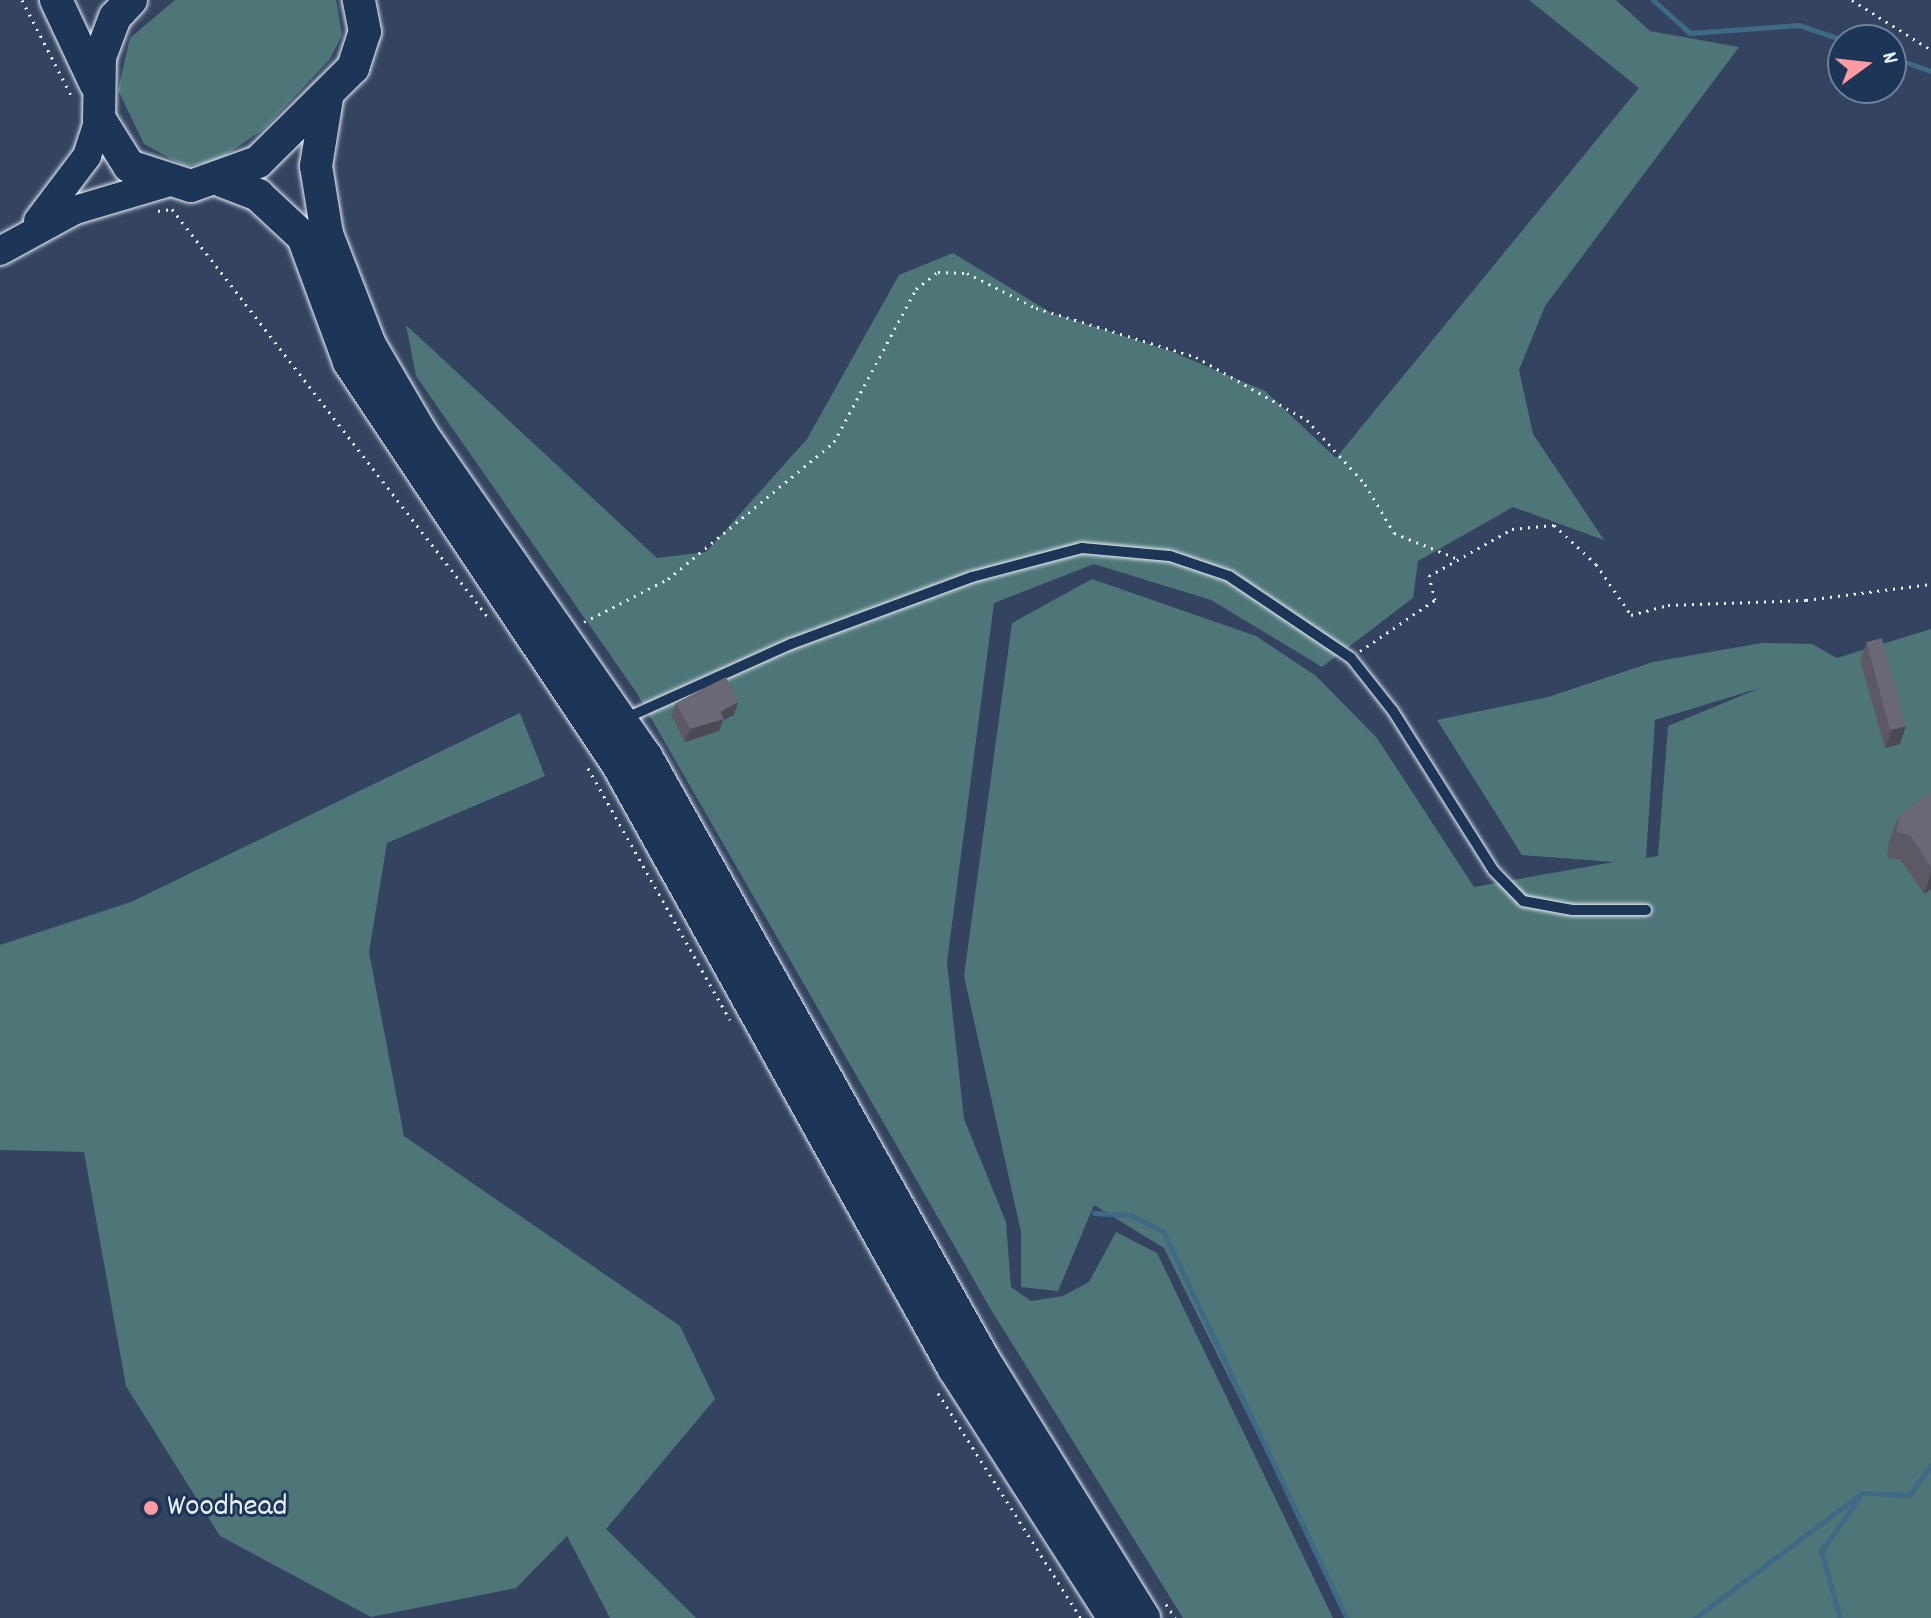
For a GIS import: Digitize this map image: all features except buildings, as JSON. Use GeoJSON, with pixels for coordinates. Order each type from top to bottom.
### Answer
{"type":"FeatureCollection","features":[{"type":"Feature","properties":{"kind":"main road"},"geometry":{"type":"LineString","coordinates":[[56,0],[90,101],[129,166],[166,183],[222,181],[258,195],[303,237],[349,362],[602,739],[1144,1618]]}},
{"type":"Feature","properties":{"kind":"main road"},"geometry":{"type":"LineString","coordinates":[[90,101],[115,17],[131,0]]}},
{"type":"Feature","properties":{"kind":"main road"},"geometry":{"type":"LineString","coordinates":[[222,181],[258,162],[327,98],[353,68],[365,32],[359,0]]}},
{"type":"Feature","properties":{"kind":"main road"},"geometry":{"type":"LineString","coordinates":[[327,98],[316,166],[327,234],[370,345],[422,434],[563,633],[602,739],[954,1369],[1114,1618]]}},
{"type":"Feature","properties":{"kind":"street"},"geometry":{"type":"LineString","coordinates":[[26,233],[64,194],[90,101]]}},
{"type":"Feature","properties":{"kind":"street"},"geometry":{"type":"LineString","coordinates":[[0,251],[26,233],[103,199],[166,183]]}},
{"type":"Feature","properties":{"kind":"lane"},"geometry":{"type":"LineString","coordinates":[[602,739],[791,644],[972,577],[1082,548],[1170,556],[1229,576],[1351,658],[1393,711],[1493,870],[1523,901],[1572,910],[1646,910]]}},
{"type":"Feature","properties":{"kind":"path"},"geometry":{"type":"LineString","coordinates":[[22,0],[90,101]]}},
{"type":"Feature","properties":{"kind":"path"},"geometry":{"type":"LineString","coordinates":[[1852,0],[1931,50]]}},
{"type":"Feature","properties":{"kind":"path"},"geometry":{"type":"LineString","coordinates":[[148,212],[172,209],[492,622]]}},
{"type":"Feature","properties":{"kind":"path"},"geometry":{"type":"LineString","coordinates":[[563,633],[668,579],[834,442],[916,289],[938,272],[967,273],[1036,308],[1196,357],[1307,420],[1365,484],[1394,533],[1458,559]]}},
{"type":"Feature","properties":{"kind":"path"},"geometry":{"type":"LineString","coordinates":[[1351,658],[1435,600],[1429,576],[1512,529],[1554,525],[1596,564],[1631,615],[1668,605],[1806,600],[1931,584]]}},
{"type":"Feature","properties":{"kind":"path"},"geometry":{"type":"LineString","coordinates":[[602,739],[738,1035]]}},
{"type":"Feature","properties":{"kind":"path"},"geometry":{"type":"LineString","coordinates":[[937,1391],[1081,1618]]}},
{"type":"Feature","properties":{"kind":"green space"},"geometry":{"type":"Polygon","coordinates":[[[175,0],[336,0],[342,35],[330,59],[265,128],[216,162],[184,166],[144,144],[118,90],[130,38],[175,0]]]}},
{"type":"Feature","properties":{"kind":"green space"},"geometry":{"type":"Polygon","coordinates":[[[1529,0],[1616,0],[1650,31],[1739,47],[1545,306],[1519,370],[1533,434],[1604,540],[1513,507],[1418,561],[1413,598],[1322,667],[1211,600],[1094,564],[994,603],[947,962],[964,1119],[1006,1222],[1011,1287],[1031,1301],[1063,1296],[1089,1282],[1116,1232],[1157,1253],[1333,1618],[1183,1618],[990,1308],[636,692],[416,376],[406,325],[657,558],[706,552],[807,439],[899,275],[953,253],[1051,313],[1168,350],[1265,391],[1336,458],[1639,88],[1529,0]]]}},
{"type":"Feature","properties":{"kind":"green space"},"geometry":{"type":"Polygon","coordinates":[[[1092,579],[1256,636],[1316,676],[1377,738],[1474,887],[1614,862],[1522,855],[1437,720],[1548,697],[1653,662],[1762,643],[1812,644],[1837,658],[1931,629],[1931,1618],[1349,1618],[1164,1248],[1094,1205],[1058,1291],[1021,1287],[1021,1232],[964,976],[1012,623],[1092,579]],[[1760,688],[1655,720],[1646,858],[1658,856],[1668,726],[1760,688]]]}},
{"type":"Feature","properties":{"kind":"green space"},"geometry":{"type":"Polygon","coordinates":[[[520,713],[545,776],[387,843],[369,952],[404,1136],[680,1326],[715,1399],[606,1529],[696,1618],[610,1618],[567,1536],[516,1588],[371,1617],[220,1536],[126,1386],[84,1152],[0,1150],[0,945],[131,902],[520,713]]]}},
{"type":"Feature","properties":{"kind":"waterway"},"geometry":{"type":"LineString","coordinates":[[1653,0],[1690,33],[1799,25],[1827,35]]}},
{"type":"Feature","properties":{"kind":"waterway"},"geometry":{"type":"LineString","coordinates":[[1907,63],[1931,71]]}},
{"type":"Feature","properties":{"kind":"waterway"},"geometry":{"type":"LineString","coordinates":[[1094,1213],[1130,1215],[1163,1231],[1347,1618]]}},
{"type":"Feature","properties":{"kind":"waterway"},"geometry":{"type":"LineString","coordinates":[[1695,1618],[1862,1493],[1909,1495],[1931,1465]]}},
{"type":"Feature","properties":{"kind":"waterway"},"geometry":{"type":"LineString","coordinates":[[1840,1618],[1821,1551],[1859,1498]]}},
{"type":"Feature","properties":{"kind":"place","name":"Woodhead"},"geometry":{"type":"Point","coordinates":[151,1508]}}]}
